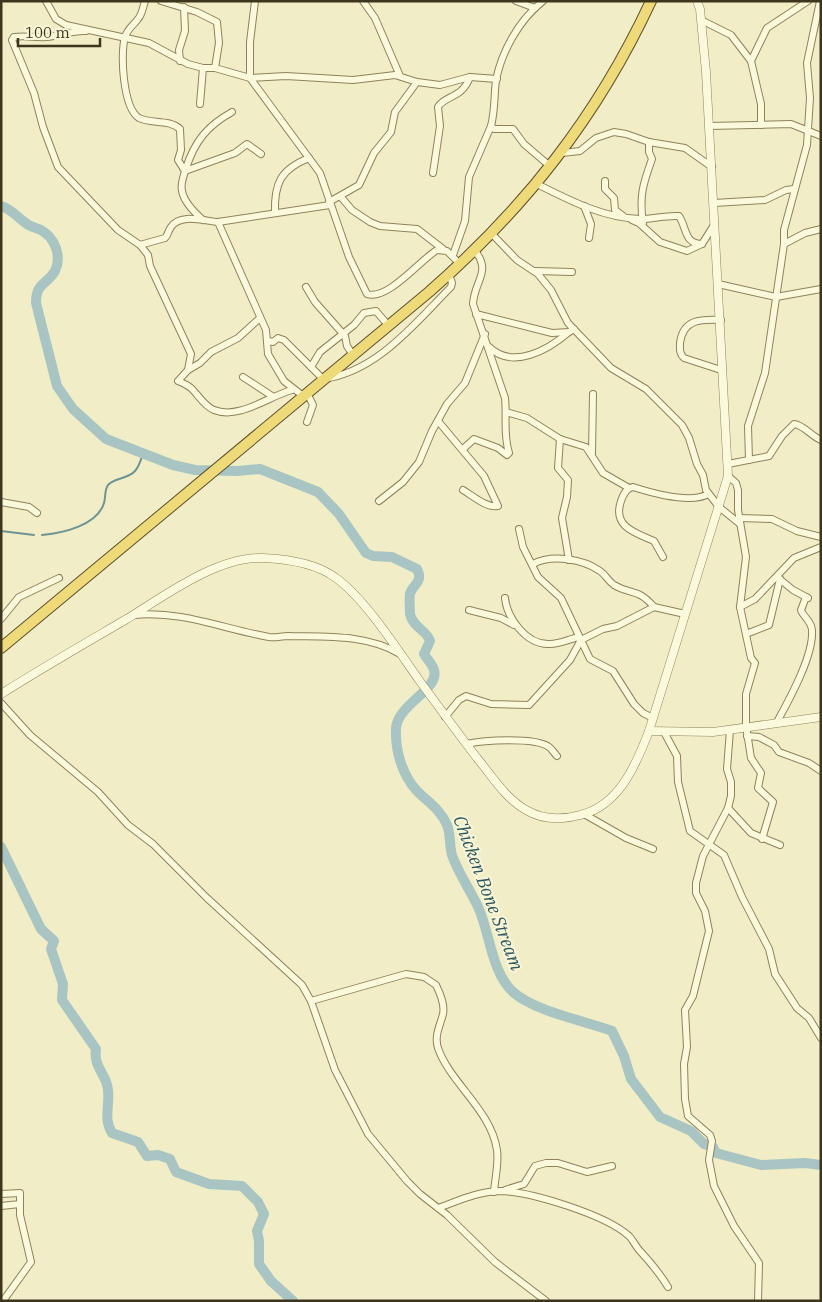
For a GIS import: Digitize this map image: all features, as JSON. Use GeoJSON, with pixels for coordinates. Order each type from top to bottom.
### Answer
{"type":"FeatureCollection","features":[{"type":"Feature","properties":{"kind":"highway"},"geometry":{"type":"LineString","coordinates":[[1,648],[475,251],[537,184],[562,153],[614,73],[651,1]]}},
{"type":"Feature","properties":{"kind":"street"},"geometry":{"type":"LineString","coordinates":[[46,1],[60,22],[86,31]]}},
{"type":"Feature","properties":{"kind":"street"},"geometry":{"type":"LineString","coordinates":[[145,1],[139,19],[130,26],[125,37],[122,68],[131,109],[140,118],[171,124],[180,129],[181,150],[178,160],[185,171]]}},
{"type":"Feature","properties":{"kind":"street"},"geometry":{"type":"LineString","coordinates":[[162,1],[184,7],[217,22],[219,42],[215,68]]}},
{"type":"Feature","properties":{"kind":"street"},"geometry":{"type":"LineString","coordinates":[[255,1],[250,42],[250,78],[277,118],[309,158],[322,179],[349,257],[364,288],[370,295],[376,294],[415,270],[434,251],[444,250]]}},
{"type":"Feature","properties":{"kind":"street"},"geometry":{"type":"LineString","coordinates":[[363,1],[375,18],[391,59],[400,76]]}},
{"type":"Feature","properties":{"kind":"street"},"geometry":{"type":"LineString","coordinates":[[516,1],[535,8]]}},
{"type":"Feature","properties":{"kind":"street"},"geometry":{"type":"LineString","coordinates":[[452,256],[465,221],[469,178],[491,126],[496,79],[512,37],[543,1]]}},
{"type":"Feature","properties":{"kind":"street"},"geometry":{"type":"LineString","coordinates":[[1,694],[198,577],[230,563],[248,558],[282,560],[311,566],[337,578],[373,618],[402,655],[445,716],[505,793],[527,810],[547,818],[559,819],[584,814],[605,803],[620,789],[637,762],[649,730],[728,476],[712,168],[701,20],[697,1]]}},
{"type":"Feature","properties":{"kind":"street"},"geometry":{"type":"LineString","coordinates":[[749,460],[748,426],[765,373],[784,244],[784,230],[804,158],[810,98],[807,63],[820,1]]}},
{"type":"Feature","properties":{"kind":"street"},"geometry":{"type":"LineString","coordinates":[[751,61],[767,28],[806,2]]}},
{"type":"Feature","properties":{"kind":"street"},"geometry":{"type":"LineString","coordinates":[[180,61],[179,50],[184,31],[184,7]]}},
{"type":"Feature","properties":{"kind":"street"},"geometry":{"type":"LineString","coordinates":[[701,20],[731,35],[751,61],[761,104],[761,125]]}},
{"type":"Feature","properties":{"kind":"street"},"geometry":{"type":"LineString","coordinates":[[188,370],[191,354],[150,266],[148,255],[140,245],[118,230],[58,167],[43,126],[34,93],[12,40],[14,37],[47,37],[68,31],[86,31],[125,37],[150,43],[180,61],[250,78],[286,76],[342,80],[387,75],[440,85],[470,77],[496,79]]}},
{"type":"Feature","properties":{"kind":"street"},"geometry":{"type":"LineString","coordinates":[[200,104],[203,68]]}},
{"type":"Feature","properties":{"kind":"street"},"geometry":{"type":"LineString","coordinates":[[433,174],[440,126],[438,107],[442,101],[450,100],[463,90],[470,77]]}},
{"type":"Feature","properties":{"kind":"street"},"geometry":{"type":"LineString","coordinates":[[140,245],[166,238],[170,229],[176,223],[203,220],[218,222],[330,204],[359,185],[374,152],[392,132],[395,112],[418,82]]}},
{"type":"Feature","properties":{"kind":"street"},"geometry":{"type":"LineString","coordinates":[[203,220],[181,190],[185,171],[201,135],[214,123],[232,112]]}},
{"type":"Feature","properties":{"kind":"street"},"geometry":{"type":"LineString","coordinates":[[709,126],[791,124],[821,136]]}},
{"type":"Feature","properties":{"kind":"street"},"geometry":{"type":"LineString","coordinates":[[491,126],[494,129],[513,128],[524,144],[551,166]]}},
{"type":"Feature","properties":{"kind":"street"},"geometry":{"type":"LineString","coordinates":[[562,153],[580,151],[603,134],[614,132],[648,142],[686,148],[712,168]]}},
{"type":"Feature","properties":{"kind":"street"},"geometry":{"type":"LineString","coordinates":[[644,227],[642,219],[642,187],[652,159],[648,142]]}},
{"type":"Feature","properties":{"kind":"street"},"geometry":{"type":"LineString","coordinates":[[185,171],[235,153],[247,144],[261,154]]}},
{"type":"Feature","properties":{"kind":"street"},"geometry":{"type":"LineString","coordinates":[[275,213],[276,193],[283,174],[294,164],[309,158]]}},
{"type":"Feature","properties":{"kind":"street"},"geometry":{"type":"LineString","coordinates":[[605,181],[605,189],[614,198],[616,210],[644,227],[660,242],[682,250],[691,251],[702,244],[715,223]]}},
{"type":"Feature","properties":{"kind":"street"},"geometry":{"type":"LineString","coordinates":[[537,184],[584,206],[628,218],[642,219],[679,216],[689,240],[693,244],[702,244]]}},
{"type":"Feature","properties":{"kind":"street"},"geometry":{"type":"LineString","coordinates":[[714,203],[765,200],[786,190],[794,189]]}},
{"type":"Feature","properties":{"kind":"street"},"geometry":{"type":"LineString","coordinates":[[341,197],[352,210],[370,222],[380,226],[417,229],[460,264]]}},
{"type":"Feature","properties":{"kind":"street"},"geometry":{"type":"LineString","coordinates":[[584,206],[591,224],[589,238]]}},
{"type":"Feature","properties":{"kind":"street"},"geometry":{"type":"LineString","coordinates":[[218,222],[260,318],[268,341],[268,354],[292,390]]}},
{"type":"Feature","properties":{"kind":"street"},"geometry":{"type":"LineString","coordinates":[[784,244],[804,233],[821,229]]}},
{"type":"Feature","properties":{"kind":"street"},"geometry":{"type":"LineString","coordinates":[[492,234],[517,260],[535,271],[551,290],[571,330],[611,368],[652,394],[682,425],[690,438],[708,494],[719,507],[740,521],[772,519],[797,531],[821,537]]}},
{"type":"Feature","properties":{"kind":"street"},"geometry":{"type":"LineString","coordinates":[[463,449],[474,439],[509,454],[504,430],[506,412],[501,384],[473,304],[474,292],[484,269],[481,259],[475,251]]}},
{"type":"Feature","properties":{"kind":"street"},"geometry":{"type":"LineString","coordinates":[[535,271],[572,272]]}},
{"type":"Feature","properties":{"kind":"street"},"geometry":{"type":"LineString","coordinates":[[268,341],[273,342],[278,338],[284,340],[324,379],[336,378],[383,353],[452,287],[449,274]]}},
{"type":"Feature","properties":{"kind":"street"},"geometry":{"type":"LineString","coordinates":[[718,284],[776,297],[821,288]]}},
{"type":"Feature","properties":{"kind":"street"},"geometry":{"type":"LineString","coordinates":[[306,287],[315,302],[346,337],[346,346],[353,354]]}},
{"type":"Feature","properties":{"kind":"street"},"geometry":{"type":"LineString","coordinates":[[311,367],[316,356],[364,313],[372,311],[380,313],[388,325]]}},
{"type":"Feature","properties":{"kind":"street"},"geometry":{"type":"LineString","coordinates":[[476,314],[542,332],[571,330]]}},
{"type":"Feature","properties":{"kind":"street"},"geometry":{"type":"LineString","coordinates":[[260,318],[238,338],[211,352],[200,363],[188,370],[178,381],[192,390],[196,396],[214,410],[227,412],[240,411],[272,396],[292,390],[305,394],[313,405],[307,422]]}},
{"type":"Feature","properties":{"kind":"street"},"geometry":{"type":"LineString","coordinates":[[721,320],[699,320],[684,328],[681,332],[680,349],[684,358],[721,370]]}},
{"type":"Feature","properties":{"kind":"street"},"geometry":{"type":"LineString","coordinates":[[488,347],[504,357],[524,358],[552,344],[571,330]]}},
{"type":"Feature","properties":{"kind":"street"},"geometry":{"type":"LineString","coordinates":[[379,501],[412,472],[425,451],[447,404],[465,383],[485,334]]}},
{"type":"Feature","properties":{"kind":"street"},"geometry":{"type":"LineString","coordinates":[[243,377],[272,396]]}},
{"type":"Feature","properties":{"kind":"street"},"geometry":{"type":"LineString","coordinates":[[592,454],[593,394]]}},
{"type":"Feature","properties":{"kind":"street"},"geometry":{"type":"LineString","coordinates":[[506,412],[527,418],[560,439],[586,447],[604,474],[629,488],[633,487],[657,494],[696,499],[708,494]]}},
{"type":"Feature","properties":{"kind":"street"},"geometry":{"type":"LineString","coordinates":[[438,421],[484,476],[498,506],[484,503],[463,490]]}},
{"type":"Feature","properties":{"kind":"street"},"geometry":{"type":"LineString","coordinates":[[728,464],[769,456],[782,436],[794,424],[821,440]]}},
{"type":"Feature","properties":{"kind":"street"},"geometry":{"type":"LineString","coordinates":[[560,439],[558,468],[568,480],[567,497],[562,518],[569,560]]}},
{"type":"Feature","properties":{"kind":"street"},"geometry":{"type":"LineString","coordinates":[[728,476],[736,483],[738,490],[740,521],[746,558],[740,607],[751,658],[755,662],[746,694],[746,726],[753,763],[761,773],[758,788],[773,802],[762,839]]}},
{"type":"Feature","properties":{"kind":"street"},"geometry":{"type":"LineString","coordinates":[[629,488],[621,501],[620,519],[626,528],[634,534],[654,541],[662,557]]}},
{"type":"Feature","properties":{"kind":"street"},"geometry":{"type":"LineString","coordinates":[[1,502],[29,507],[37,513]]}},
{"type":"Feature","properties":{"kind":"street"},"geometry":{"type":"LineString","coordinates":[[519,529],[523,547],[541,582],[561,598],[590,659],[613,671],[634,704],[643,713],[653,718]]}},
{"type":"Feature","properties":{"kind":"street"},"geometry":{"type":"LineString","coordinates":[[740,607],[756,599],[778,578],[794,558],[821,547]]}},
{"type":"Feature","properties":{"kind":"street"},"geometry":{"type":"LineString","coordinates":[[533,564],[543,559],[569,560],[596,568],[616,586],[639,592],[654,606],[685,614]]}},
{"type":"Feature","properties":{"kind":"street"},"geometry":{"type":"LineString","coordinates":[[1,619],[19,597],[59,578]]}},
{"type":"Feature","properties":{"kind":"street"},"geometry":{"type":"LineString","coordinates":[[777,722],[799,677],[812,637],[810,624],[801,610],[807,597],[778,578]]}},
{"type":"Feature","properties":{"kind":"street"},"geometry":{"type":"LineString","coordinates":[[746,634],[769,625],[778,578]]}},
{"type":"Feature","properties":{"kind":"street"},"geometry":{"type":"LineString","coordinates":[[505,598],[508,613],[519,628],[530,638],[547,644],[580,638],[617,626],[654,606]]}},
{"type":"Feature","properties":{"kind":"street"},"geometry":{"type":"LineString","coordinates":[[469,610],[501,618],[519,628]]}},
{"type":"Feature","properties":{"kind":"street"},"geometry":{"type":"LineString","coordinates":[[132,615],[166,614],[277,638],[324,637],[368,641],[390,647],[402,655]]}},
{"type":"Feature","properties":{"kind":"street"},"geometry":{"type":"LineString","coordinates":[[445,716],[459,700],[466,696],[472,696],[486,703],[529,706],[570,660],[580,638]]}},
{"type":"Feature","properties":{"kind":"street"},"geometry":{"type":"LineString","coordinates":[[1,703],[30,735],[98,792],[128,825],[153,844],[207,898],[302,985],[311,1001],[334,1070],[368,1134],[407,1181],[494,1262],[546,1301]]}},
{"type":"Feature","properties":{"kind":"street"},"geometry":{"type":"LineString","coordinates":[[649,730],[664,732],[730,730],[746,726],[821,717]]}},
{"type":"Feature","properties":{"kind":"street"},"geometry":{"type":"LineString","coordinates":[[730,730],[727,769],[732,788],[728,808],[708,845],[697,874],[696,893],[709,924],[709,938],[694,985],[693,996],[685,1010],[687,1046],[684,1064],[688,1116],[710,1135],[712,1143],[709,1156],[714,1186],[734,1226],[758,1263],[758,1301]]}},
{"type":"Feature","properties":{"kind":"street"},"geometry":{"type":"LineString","coordinates":[[664,732],[677,756],[678,782],[690,831],[724,855],[742,897],[769,949],[775,974],[797,1008],[809,1018],[821,1038]]}},
{"type":"Feature","properties":{"kind":"street"},"geometry":{"type":"LineString","coordinates":[[748,736],[758,737],[774,745],[779,752],[809,763],[821,771]]}},
{"type":"Feature","properties":{"kind":"street"},"geometry":{"type":"LineString","coordinates":[[467,744],[486,740],[543,744],[549,746],[557,756]]}},
{"type":"Feature","properties":{"kind":"street"},"geometry":{"type":"LineString","coordinates":[[728,808],[745,829],[762,839],[780,846]]}},
{"type":"Feature","properties":{"kind":"street"},"geometry":{"type":"LineString","coordinates":[[584,814],[621,836],[653,849]]}},
{"type":"Feature","properties":{"kind":"street"},"geometry":{"type":"LineString","coordinates":[[311,1001],[406,974],[424,977],[436,985],[443,1008],[438,1028],[438,1046],[455,1079],[476,1104],[495,1143],[497,1191]]}},
{"type":"Feature","properties":{"kind":"street"},"geometry":{"type":"LineString","coordinates":[[438,1208],[471,1196],[524,1184],[535,1166],[546,1163],[558,1163],[587,1172],[612,1166]]}},
{"type":"Feature","properties":{"kind":"street"},"geometry":{"type":"LineString","coordinates":[[497,1191],[526,1194],[554,1201],[616,1228],[629,1237],[657,1268],[668,1287]]}},
{"type":"Feature","properties":{"kind":"street"},"geometry":{"type":"LineString","coordinates":[[1,1194],[20,1193],[20,1215],[30,1262],[3,1301]]}},
{"type":"Feature","properties":{"kind":"street"},"geometry":{"type":"LineString","coordinates":[[1,1206],[20,1204]]}},
{"type":"Feature","properties":{"kind":"waterway","name":"Chicken Bone Stream"},"geometry":{"type":"LineString","coordinates":[[1,206],[12,211],[24,222],[46,233],[56,248],[58,259],[55,271],[40,287],[36,296],[36,303],[57,386],[73,409],[106,439],[173,465],[195,470],[237,471],[260,469],[318,492],[339,514],[366,553],[373,556],[392,557],[417,569],[419,577],[410,594],[410,614],[414,623],[426,634],[430,641],[424,654],[434,670],[434,677],[431,684],[410,704],[398,719],[396,728],[398,753],[407,778],[417,791],[438,811],[447,825],[452,855],[479,909],[492,953],[500,975],[506,984],[522,999],[534,1005],[612,1031],[624,1056],[631,1079],[660,1117],[691,1131],[704,1144],[713,1147],[716,1153],[761,1165],[805,1163],[821,1165]]}},
{"type":"Feature","properties":{"kind":"waterway"},"geometry":{"type":"LineString","coordinates":[[42,535],[69,530],[87,523],[100,511],[108,485],[132,474],[138,467],[143,454]]}},
{"type":"Feature","properties":{"kind":"waterway"},"geometry":{"type":"LineString","coordinates":[[1,531],[34,535]]}},
{"type":"Feature","properties":{"kind":"waterway"},"geometry":{"type":"LineString","coordinates":[[1,847],[41,929],[54,941],[51,949],[63,984],[62,1000],[96,1049],[96,1061],[107,1084],[107,1117],[112,1133],[138,1142],[147,1156],[158,1155],[170,1159],[176,1172],[209,1184],[242,1186],[258,1202],[264,1214],[257,1231],[259,1264],[271,1281],[293,1301]]}}]}
